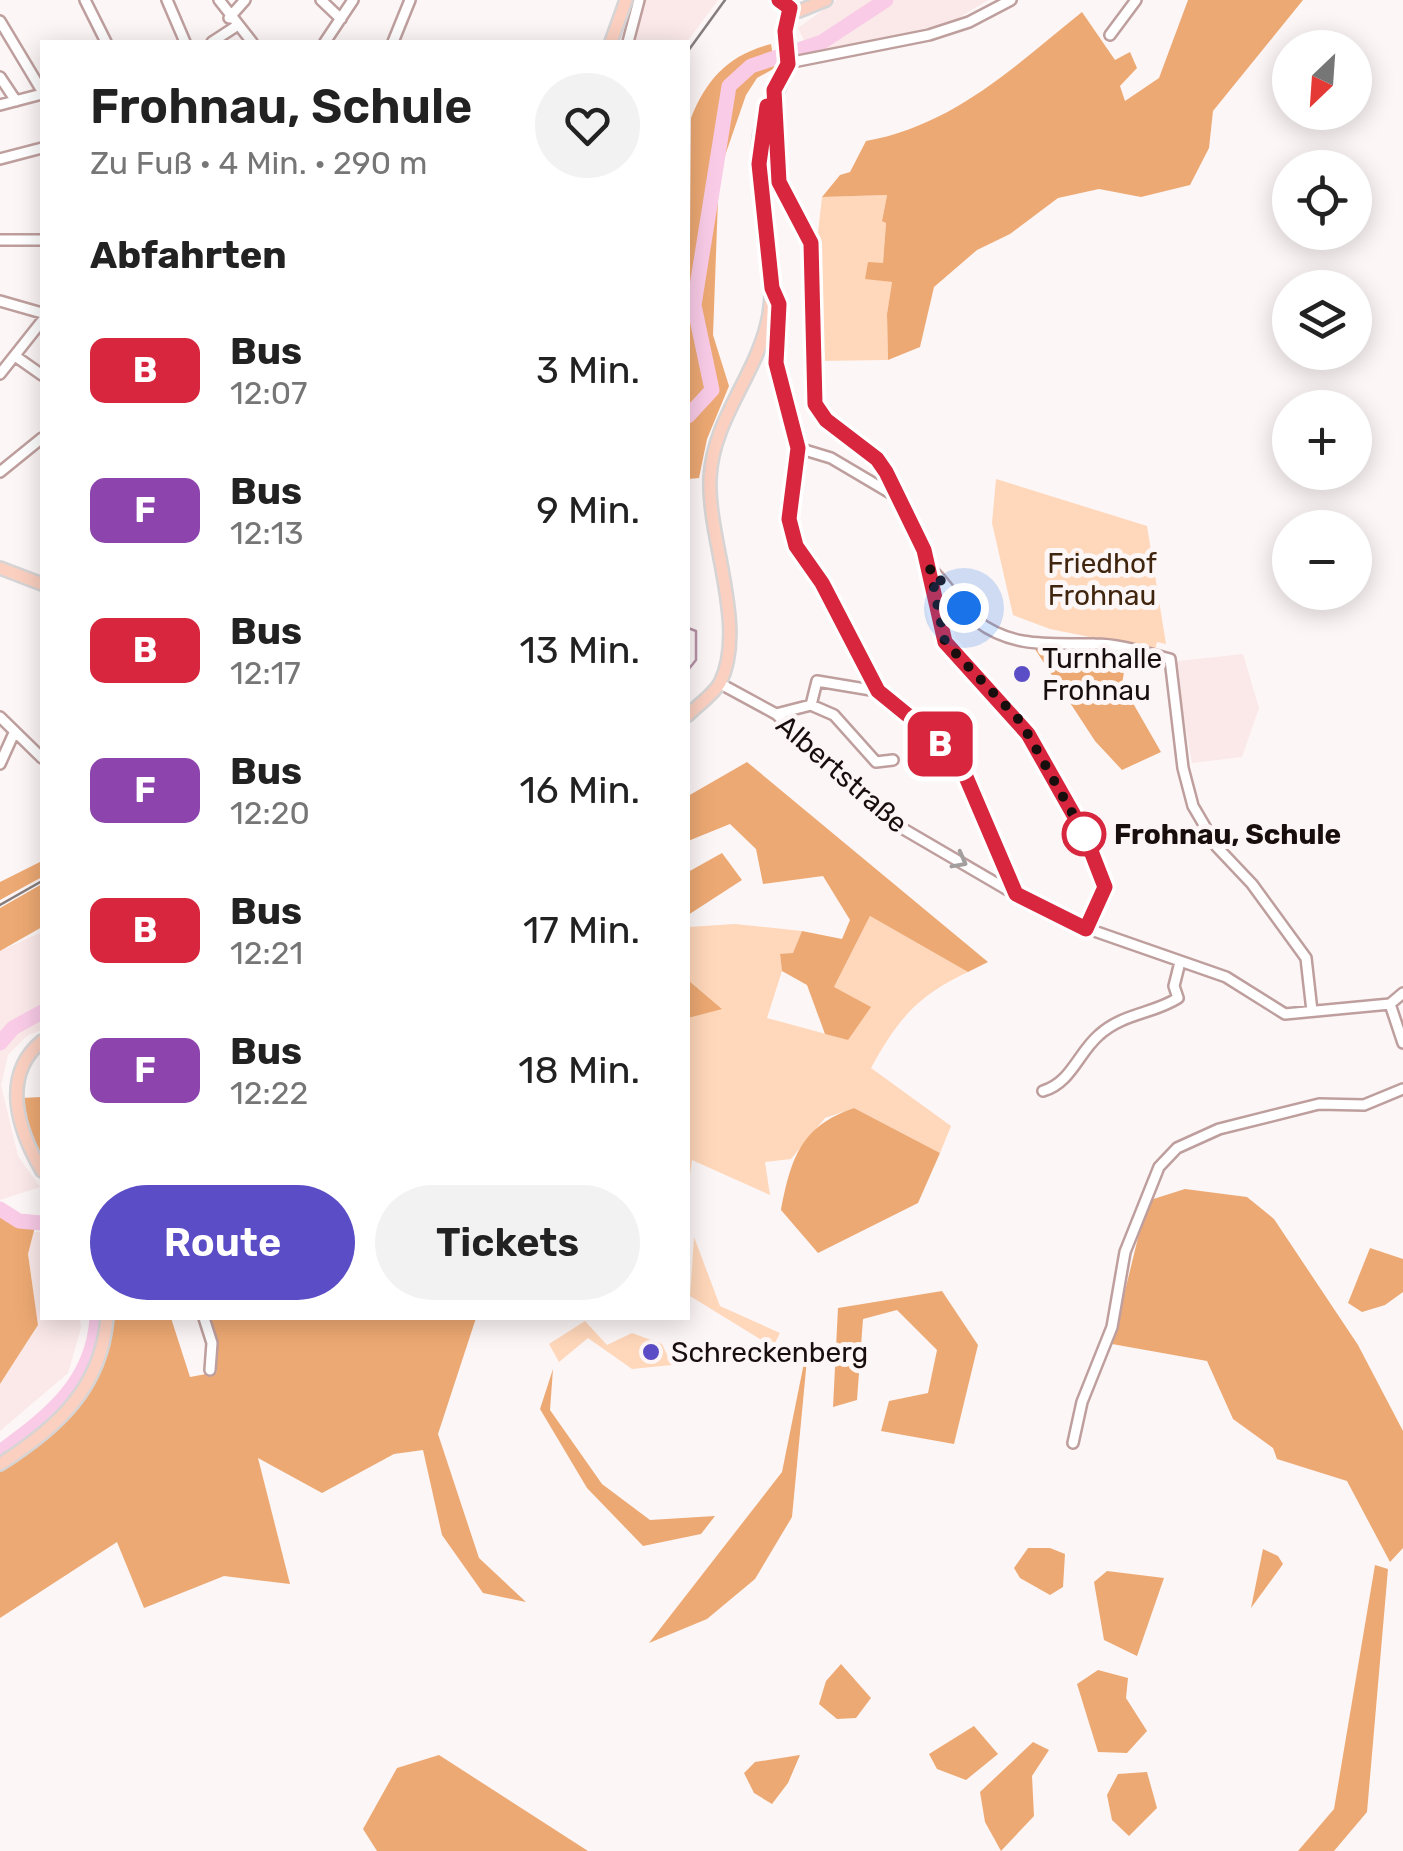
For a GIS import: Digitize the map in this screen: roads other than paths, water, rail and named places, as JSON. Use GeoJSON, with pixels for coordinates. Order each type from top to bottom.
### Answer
{"type":"FeatureCollection","features":[{"type":"Feature","properties":{"kind":"main road"},"geometry":{"type":"LineString","coordinates":[[612,40],[626,0]]}},
{"type":"Feature","properties":{"kind":"main road"},"geometry":{"type":"LineString","coordinates":[[778,0],[790,8],[806,11],[826,0]]}},
{"type":"Feature","properties":{"kind":"main road"},"geometry":{"type":"LineString","coordinates":[[690,713],[720,683],[728,631],[710,481],[714,441],[760,345],[772,288],[758,142],[774,90],[788,61],[790,8]]}},
{"type":"Feature","properties":{"kind":"main road"},"geometry":{"type":"LineString","coordinates":[[0,568],[40,583]]}},
{"type":"Feature","properties":{"kind":"main road"},"geometry":{"type":"LineString","coordinates":[[40,1042],[21,1066],[14,1089],[17,1120],[40,1167]]}},
{"type":"Feature","properties":{"kind":"main road"},"geometry":{"type":"LineString","coordinates":[[0,1464],[32,1444],[89,1386],[104,1350],[107,1320]]}},
{"type":"Feature","properties":{"kind":"street"},"geometry":{"type":"LineString","coordinates":[[85,0],[105,40]]}},
{"type":"Feature","properties":{"kind":"street"},"geometry":{"type":"LineString","coordinates":[[167,0],[184,40]]}},
{"type":"Feature","properties":{"kind":"street"},"geometry":{"type":"LineString","coordinates":[[219,0],[232,22],[250,40]]}},
{"type":"Feature","properties":{"kind":"street"},"geometry":{"type":"LineString","coordinates":[[214,40],[232,22],[245,0]]}},
{"type":"Feature","properties":{"kind":"street"},"geometry":{"type":"LineString","coordinates":[[321,0],[341,18]]}},
{"type":"Feature","properties":{"kind":"street"},"geometry":{"type":"LineString","coordinates":[[327,40],[353,0]]}},
{"type":"Feature","properties":{"kind":"street"},"geometry":{"type":"LineString","coordinates":[[394,40],[410,0]]}},
{"type":"Feature","properties":{"kind":"street"},"geometry":{"type":"LineString","coordinates":[[628,40],[639,0]]}},
{"type":"Feature","properties":{"kind":"street"},"geometry":{"type":"LineString","coordinates":[[788,61],[928,34],[969,22],[1010,0]]}},
{"type":"Feature","properties":{"kind":"street"},"geometry":{"type":"LineString","coordinates":[[1110,35],[1136,0]]}},
{"type":"Feature","properties":{"kind":"street"},"geometry":{"type":"LineString","coordinates":[[0,21],[40,89]]}},
{"type":"Feature","properties":{"kind":"street"},"geometry":{"type":"LineString","coordinates":[[618,21],[626,40]]}},
{"type":"Feature","properties":{"kind":"street"},"geometry":{"type":"LineString","coordinates":[[0,77],[16,100]]}},
{"type":"Feature","properties":{"kind":"street"},"geometry":{"type":"LineString","coordinates":[[774,90],[779,182],[811,243],[815,404],[826,420],[877,459],[900,499],[930,568],[948,594],[980,623],[1014,641],[1053,646],[1098,644],[1170,660],[1193,806],[1217,847],[1252,884],[1306,958],[1312,1011]]}},
{"type":"Feature","properties":{"kind":"street"},"geometry":{"type":"LineString","coordinates":[[0,105],[40,93]]}},
{"type":"Feature","properties":{"kind":"street"},"geometry":{"type":"LineString","coordinates":[[0,159],[40,149]]}},
{"type":"Feature","properties":{"kind":"street"},"geometry":{"type":"LineString","coordinates":[[0,240],[40,240]]}},
{"type":"Feature","properties":{"kind":"street"},"geometry":{"type":"LineString","coordinates":[[772,288],[779,304],[776,363],[798,448],[789,519],[792,537],[822,583],[878,691],[932,735],[966,777],[1016,894]]}},
{"type":"Feature","properties":{"kind":"street"},"geometry":{"type":"LineString","coordinates":[[0,300],[40,311]]}},
{"type":"Feature","properties":{"kind":"street"},"geometry":{"type":"LineString","coordinates":[[0,374],[40,324]]}},
{"type":"Feature","properties":{"kind":"street"},"geometry":{"type":"LineString","coordinates":[[15,356],[40,374]]}},
{"type":"Feature","properties":{"kind":"street"},"geometry":{"type":"LineString","coordinates":[[0,472],[40,440]]}},
{"type":"Feature","properties":{"kind":"street"},"geometry":{"type":"LineString","coordinates":[[798,448],[832,458],[900,499]]}},
{"type":"Feature","properties":{"kind":"street"},"geometry":{"type":"LineString","coordinates":[[930,568],[945,642],[1028,734],[1104,878],[1104,896],[1086,929]]}},
{"type":"Feature","properties":{"kind":"street"},"geometry":{"type":"LineString","coordinates":[[811,706],[818,681],[878,691]]}},
{"type":"Feature","properties":{"kind":"street","name":"Albertstraße"},"geometry":{"type":"LineString","coordinates":[[720,683],[776,714],[888,820],[1016,894],[1086,929],[1226,977],[1285,1014],[1390,1004]]}},
{"type":"Feature","properties":{"kind":"street"},"geometry":{"type":"LineString","coordinates":[[776,714],[811,706],[834,716],[876,762],[892,760]]}},
{"type":"Feature","properties":{"kind":"street"},"geometry":{"type":"LineString","coordinates":[[0,718],[40,756]]}},
{"type":"Feature","properties":{"kind":"street"},"geometry":{"type":"LineString","coordinates":[[0,764],[14,734]]}},
{"type":"Feature","properties":{"kind":"street"},"geometry":{"type":"LineString","coordinates":[[1043,1091],[1060,1084],[1097,1036],[1121,1020],[1144,1010],[1162,1008],[1178,998],[1174,986],[1180,962]]}},
{"type":"Feature","properties":{"kind":"street"},"geometry":{"type":"LineString","coordinates":[[1403,993],[1390,1004],[1403,1043]]}},
{"type":"Feature","properties":{"kind":"street"},"geometry":{"type":"LineString","coordinates":[[1073,1443],[1082,1402],[1115,1317],[1125,1252],[1159,1166],[1177,1148],[1219,1129],[1318,1104],[1364,1105],[1403,1090]]}},
{"type":"Feature","properties":{"kind":"street"},"geometry":{"type":"LineString","coordinates":[[205,1320],[212,1343],[210,1370]]}},
{"type":"Feature","properties":{"kind":"waterway"},"geometry":{"type":"LineString","coordinates":[[690,414],[712,390],[694,305],[729,86],[751,66],[822,42],[886,0]]}},
{"type":"Feature","properties":{"kind":"waterway"},"geometry":{"type":"LineString","coordinates":[[690,629],[696,631],[696,660],[690,668]]}},
{"type":"Feature","properties":{"kind":"waterway"},"geometry":{"type":"LineString","coordinates":[[0,1043],[13,1028],[40,1013]]}},
{"type":"Feature","properties":{"kind":"waterway"},"geometry":{"type":"LineString","coordinates":[[0,1209],[19,1221],[40,1223]]}},
{"type":"Feature","properties":{"kind":"waterway"},"geometry":{"type":"LineString","coordinates":[[0,1452],[65,1396],[87,1361],[97,1320]]}},
{"type":"Feature","properties":{"kind":"railway"},"geometry":{"type":"LineString","coordinates":[[690,48],[725,0]]}},
{"type":"Feature","properties":{"kind":"railway"},"geometry":{"type":"LineString","coordinates":[[0,905],[40,882]]}},
{"type":"Feature","properties":{"kind":"place","name":"Turnhalle Frohnau"},"geometry":{"type":"Point","coordinates":[1022,674]}},
{"type":"Feature","properties":{"kind":"place","name":"Frohnau, Schule"},"geometry":{"type":"Point","coordinates":[1084,834]}},
{"type":"Feature","properties":{"kind":"place","name":"Schreckenberg"},"geometry":{"type":"Point","coordinates":[651,1352]}},
{"type":"Feature","properties":{"kind":"park label","name":"Friedhof Frohnau"},"geometry":{"type":"Point","coordinates":[1102,579]}}]}
